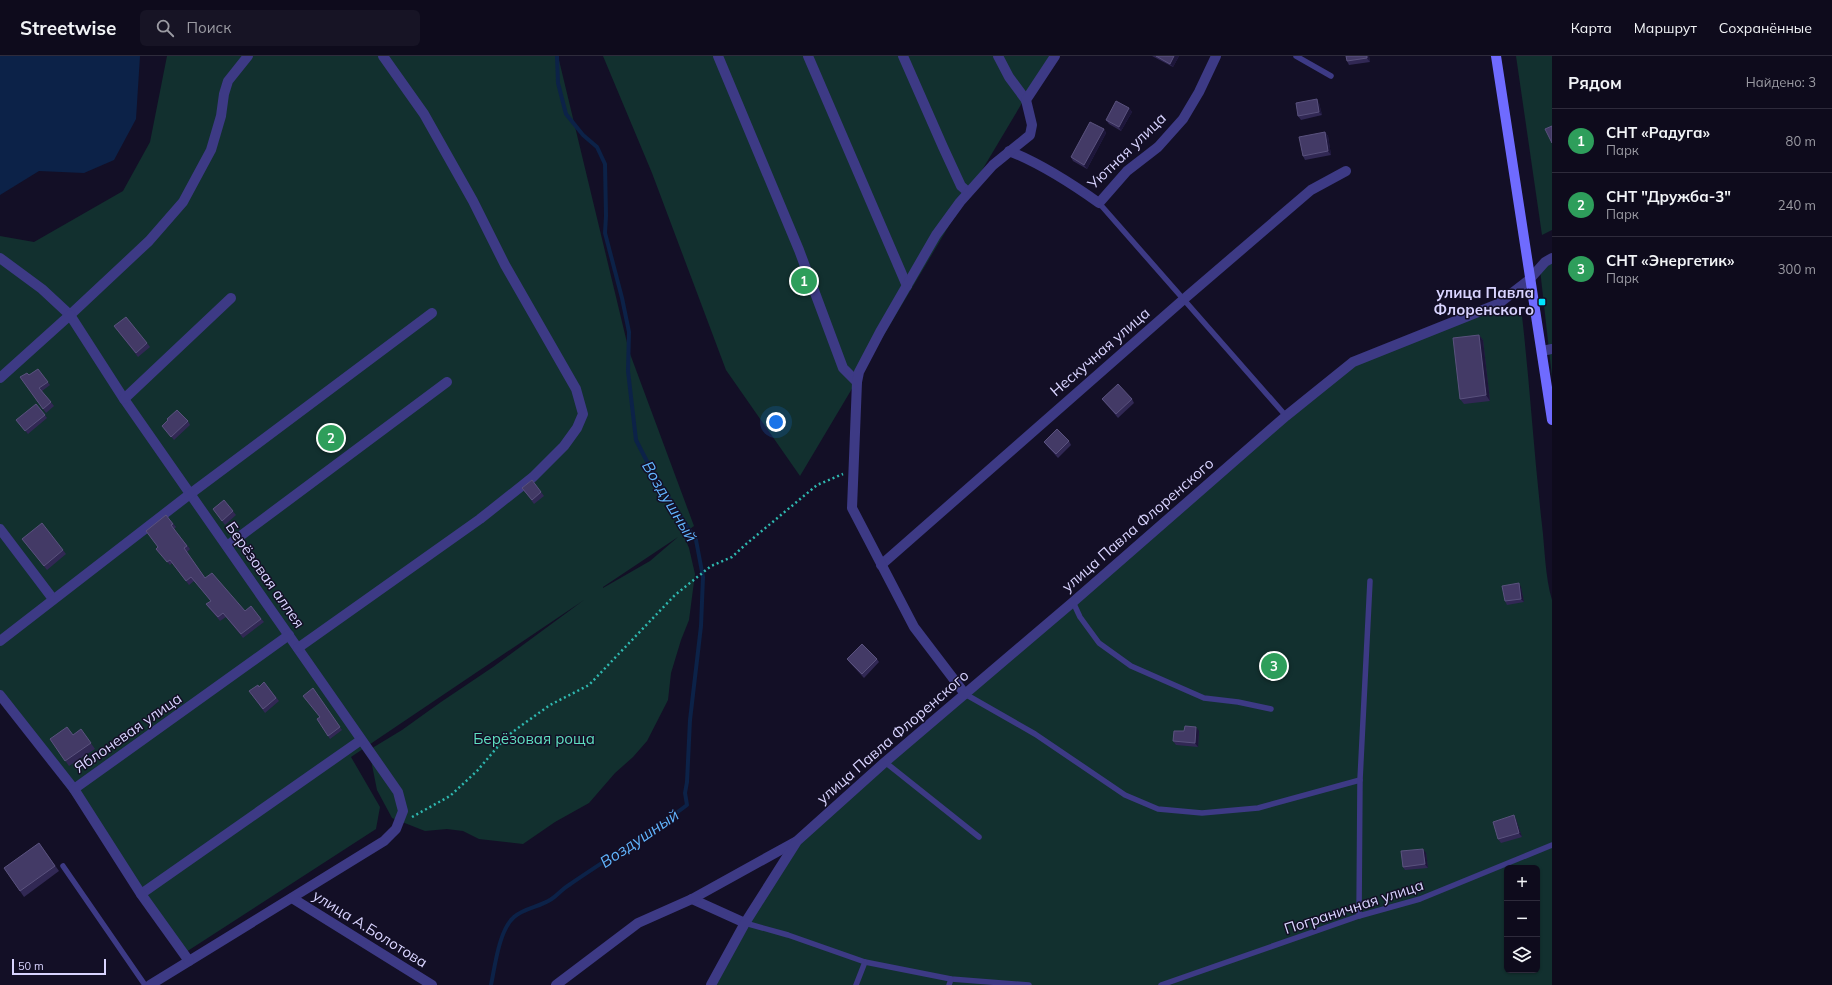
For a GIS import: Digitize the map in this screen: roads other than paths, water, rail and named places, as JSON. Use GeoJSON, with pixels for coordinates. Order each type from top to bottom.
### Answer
{"type":"FeatureCollection","features":[{"type":"Feature","properties":{"kind":"street"},"geometry":{"type":"LineString","coordinates":[[0,378],[149,241],[183,202],[211,150],[221,116],[224,94],[228,81],[248,56]]}},
{"type":"Feature","properties":{"kind":"street"},"geometry":{"type":"LineString","coordinates":[[298,648],[480,519],[533,477],[564,446],[577,428],[583,414],[576,389],[505,264],[473,201],[424,114],[383,56]]}},
{"type":"Feature","properties":{"kind":"street"},"geometry":{"type":"LineString","coordinates":[[718,56],[799,250],[843,368],[857,382]]}},
{"type":"Feature","properties":{"kind":"street"},"geometry":{"type":"LineString","coordinates":[[808,56],[907,286]]}},
{"type":"Feature","properties":{"kind":"street"},"geometry":{"type":"LineString","coordinates":[[903,56],[961,186],[968,192]]}},
{"type":"Feature","properties":{"kind":"street"},"geometry":{"type":"LineString","coordinates":[[965,694],[914,627],[852,508],[857,382],[859,372],[880,332],[936,235],[968,192],[993,165],[1030,135],[1032,125],[1026,100],[1009,77],[998,56]]}},
{"type":"Feature","properties":{"kind":"street"},"geometry":{"type":"LineString","coordinates":[[1026,100],[1055,56]]}},
{"type":"Feature","properties":{"kind":"street","name":"Уютная улица"},"geometry":{"type":"LineString","coordinates":[[1009,152],[1026,158],[1071,183],[1099,203],[1127,170],[1158,147],[1182,119],[1199,92],[1216,56]]}},
{"type":"Feature","properties":{"kind":"street"},"geometry":{"type":"LineString","coordinates":[[1496,56],[1529,280],[1547,350],[1552,420]]}},
{"type":"Feature","properties":{"kind":"street","name":"Нескучная улица"},"geometry":{"type":"LineString","coordinates":[[881,565],[1184,298],[1311,190],[1346,171]]}},
{"type":"Feature","properties":{"kind":"street","name":"Берёзовая аллея"},"geometry":{"type":"LineString","coordinates":[[0,258],[42,289],[70,314],[124,399],[398,792],[403,811],[396,829],[384,841],[152,984]]}},
{"type":"Feature","properties":{"kind":"street","name":"улица Павла Флоренского"},"geometry":{"type":"LineString","coordinates":[[692,899],[797,841],[885,762],[1073,602],[1286,416],[1353,362],[1498,304],[1529,280],[1545,262],[1552,258]]}},
{"type":"Feature","properties":{"kind":"street"},"geometry":{"type":"LineString","coordinates":[[124,399],[231,298]]}},
{"type":"Feature","properties":{"kind":"street"},"geometry":{"type":"LineString","coordinates":[[0,641],[190,494],[432,313]]}},
{"type":"Feature","properties":{"kind":"street"},"geometry":{"type":"LineString","coordinates":[[227,546],[447,382]]}},
{"type":"Feature","properties":{"kind":"street"},"geometry":{"type":"LineString","coordinates":[[0,529],[53,599]]}},
{"type":"Feature","properties":{"kind":"street","name":"Яблоневая улица"},"geometry":{"type":"LineString","coordinates":[[189,961],[141,894],[74,789],[289,635]]}},
{"type":"Feature","properties":{"kind":"street"},"geometry":{"type":"LineString","coordinates":[[0,694],[74,789]]}},
{"type":"Feature","properties":{"kind":"street"},"geometry":{"type":"LineString","coordinates":[[141,894],[361,740]]}},
{"type":"Feature","properties":{"kind":"street","name":"улица Павла Флоренского"},"geometry":{"type":"LineString","coordinates":[[711,985],[745,923],[797,841]]}},
{"type":"Feature","properties":{"kind":"street","name":"улица А.Болотова"},"geometry":{"type":"LineString","coordinates":[[292,898],[432,985]]}},
{"type":"Feature","properties":{"kind":"street"},"geometry":{"type":"LineString","coordinates":[[556,985],[638,923],[692,899],[745,923]]}},
{"type":"Feature","properties":{"kind":"lane"},"geometry":{"type":"LineString","coordinates":[[1296,56],[1331,76]]}},
{"type":"Feature","properties":{"kind":"lane"},"geometry":{"type":"LineString","coordinates":[[1099,203],[1286,416]]}},
{"type":"Feature","properties":{"kind":"lane"},"geometry":{"type":"LineString","coordinates":[[1359,916],[1360,780],[1370,582]]}},
{"type":"Feature","properties":{"kind":"lane"},"geometry":{"type":"LineString","coordinates":[[1073,602],[1080,617],[1099,643],[1131,666],[1204,698],[1238,702],[1271,709]]}},
{"type":"Feature","properties":{"kind":"lane"},"geometry":{"type":"LineString","coordinates":[[965,694],[1035,734],[1124,795],[1158,809],[1202,814],[1258,808],[1360,780]]}},
{"type":"Feature","properties":{"kind":"lane"},"geometry":{"type":"LineString","coordinates":[[885,762],[979,837]]}},
{"type":"Feature","properties":{"kind":"lane","name":"Пограничная улица"},"geometry":{"type":"LineString","coordinates":[[1161,985],[1359,916],[1420,899],[1552,845]]}},
{"type":"Feature","properties":{"kind":"lane"},"geometry":{"type":"LineString","coordinates":[[63,866],[152,984]]}},
{"type":"Feature","properties":{"kind":"lane"},"geometry":{"type":"LineString","coordinates":[[745,923],[788,935],[865,962],[950,982],[1029,985]]}},
{"type":"Feature","properties":{"kind":"lane"},"geometry":{"type":"LineString","coordinates":[[856,985],[865,962]]}},
{"type":"Feature","properties":{"kind":"water"},"geometry":{"type":"Polygon","coordinates":[[[0,56],[140,56],[136,119],[114,160],[84,173],[39,171],[0,195],[0,56]]]}},
{"type":"Feature","properties":{"kind":"waterway","name":"Воздушный"},"geometry":{"type":"LineString","coordinates":[[491,985],[501,939],[509,923],[514,917],[553,898],[566,887],[687,805],[685,793],[687,782],[690,720],[701,626],[703,577],[696,540],[654,475],[636,440],[628,371],[629,332],[622,298],[605,233],[605,164],[597,147],[583,135],[566,114],[558,83],[557,56]]}},
{"type":"Feature","properties":{"kind":"place","name":"СНТ «Радуга»"},"geometry":{"type":"Point","coordinates":[804,281]}},
{"type":"Feature","properties":{"kind":"place","name":"улица Павла Флоренского"},"geometry":{"type":"Point","coordinates":[1542,302]}},
{"type":"Feature","properties":{"kind":"place","name":"СНТ \"Дружба-3\""},"geometry":{"type":"Point","coordinates":[331,438]}},
{"type":"Feature","properties":{"kind":"place","name":"СНТ «Энергетик»"},"geometry":{"type":"Point","coordinates":[1274,666]}},
{"type":"Feature","properties":{"kind":"park label","name":"Берёзовая роща"},"geometry":{"type":"Point","coordinates":[534,739]}}]}
